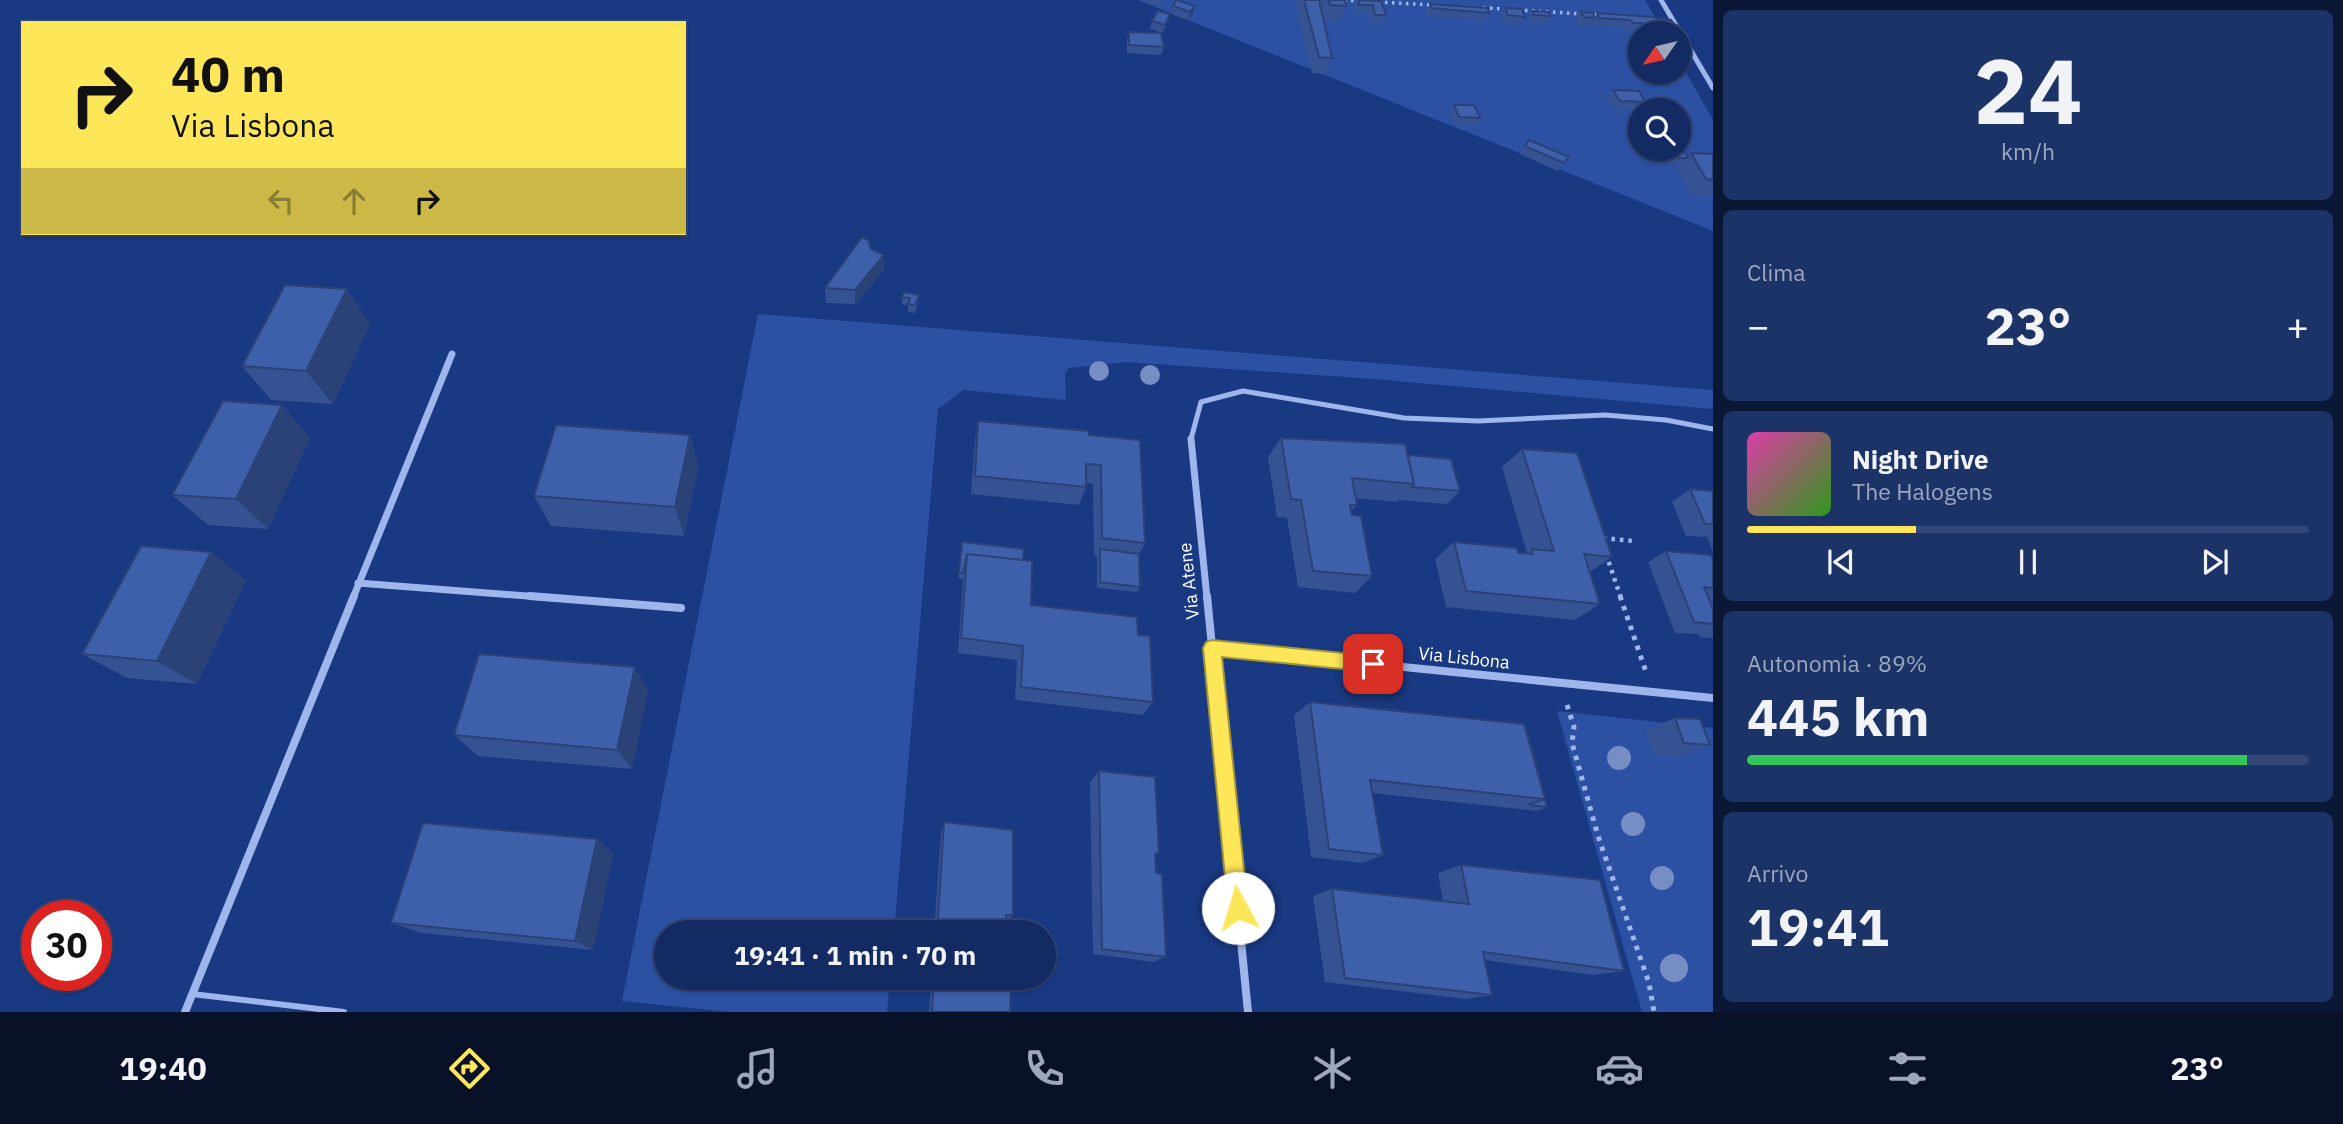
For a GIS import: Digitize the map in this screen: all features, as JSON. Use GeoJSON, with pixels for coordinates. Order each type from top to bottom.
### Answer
{"type":"FeatureCollection","features":[{"type":"Feature","properties":{"kind":"street"},"geometry":{"type":"LineString","coordinates":[[1661,0],[1713,88]]}},
{"type":"Feature","properties":{"kind":"street"},"geometry":{"type":"LineString","coordinates":[[185,1012],[452,354]]}},
{"type":"Feature","properties":{"kind":"street","name":"Via Atene"},"geometry":{"type":"LineString","coordinates":[[1191,439],[1248,1012]]}},
{"type":"Feature","properties":{"kind":"street"},"geometry":{"type":"LineString","coordinates":[[358,583],[681,608]]}},
{"type":"Feature","properties":{"kind":"street","name":"Via Lisbona"},"geometry":{"type":"LineString","coordinates":[[1212,648],[1713,698]]}},
{"type":"Feature","properties":{"kind":"lane"},"geometry":{"type":"LineString","coordinates":[[1191,439],[1201,402],[1243,391],[1404,418],[1503,420],[1605,415],[1665,420],[1713,429]]}},
{"type":"Feature","properties":{"kind":"lane"},"geometry":{"type":"LineString","coordinates":[[192,994],[345,1012]]}},
{"type":"Feature","properties":{"kind":"path"},"geometry":{"type":"LineString","coordinates":[[1344,0],[1440,5]]}},
{"type":"Feature","properties":{"kind":"path"},"geometry":{"type":"LineString","coordinates":[[1480,8],[1603,15]]}},
{"type":"Feature","properties":{"kind":"path"},"geometry":{"type":"LineString","coordinates":[[1633,541],[1601,537],[1653,692]]}},
{"type":"Feature","properties":{"kind":"path"},"geometry":{"type":"LineString","coordinates":[[1561,683],[1574,727],[1572,743],[1598,836],[1646,973],[1654,1012]]}},
{"type":"Feature","properties":{"kind":"shaded area"},"geometry":{"type":"Polygon","coordinates":[[[1138,0],[1645,0],[1657,21],[1628,21],[1628,84],[1691,84],[1691,81],[1713,120],[1713,231],[1138,0]]]}},
{"type":"Feature","properties":{"kind":"shaded area"},"geometry":{"type":"Polygon","coordinates":[[[758,314],[1713,390],[1713,409],[1374,379],[1126,362],[1069,368],[1065,373],[1066,400],[963,390],[938,409],[895,920],[654,920],[654,990],[889,990],[887,1012],[730,1012],[622,1001],[758,314]]]}},
{"type":"Feature","properties":{"kind":"shaded area"},"geometry":{"type":"Polygon","coordinates":[[[1557,711],[1713,728],[1713,1012],[1642,1012],[1557,711]]]}},
{"type":"Feature","properties":{"kind":"building"},"geometry":{"type":"Polygon","coordinates":[[[1176,0],[1195,6],[1190,12],[1173,6],[1176,0]]]}},
{"type":"Feature","properties":{"kind":"building"},"geometry":{"type":"Polygon","coordinates":[[[1304,0],[1319,0],[1332,58],[1319,57],[1304,0]]]}},
{"type":"Feature","properties":{"kind":"building"},"geometry":{"type":"Polygon","coordinates":[[[1329,0],[1345,0],[1346,6],[1330,5],[1329,0]]]}},
{"type":"Feature","properties":{"kind":"building"},"geometry":{"type":"Polygon","coordinates":[[[1359,0],[1381,1],[1386,15],[1375,15],[1373,5],[1359,5],[1359,0]]]}},
{"type":"Feature","properties":{"kind":"building"},"geometry":{"type":"Polygon","coordinates":[[[1430,4],[1487,8],[1489,13],[1431,8],[1430,4]]]}},
{"type":"Feature","properties":{"kind":"building"},"geometry":{"type":"Polygon","coordinates":[[[1505,8],[1522,9],[1525,17],[1508,15],[1505,8]]]}},
{"type":"Feature","properties":{"kind":"building"},"geometry":{"type":"Polygon","coordinates":[[[1158,11],[1170,14],[1165,25],[1152,21],[1158,11]]]}},
{"type":"Feature","properties":{"kind":"building"},"geometry":{"type":"Polygon","coordinates":[[[1533,11],[1549,12],[1550,16],[1534,15],[1533,11]]]}},
{"type":"Feature","properties":{"kind":"building"},"geometry":{"type":"Polygon","coordinates":[[[1581,12],[1593,13],[1595,18],[1584,17],[1581,12]]]}},
{"type":"Feature","properties":{"kind":"building"},"geometry":{"type":"Polygon","coordinates":[[[1597,13],[1672,21],[1631,21],[1600,18],[1597,13]]]}},
{"type":"Feature","properties":{"kind":"building"},"geometry":{"type":"Polygon","coordinates":[[[1129,32],[1161,33],[1164,47],[1129,45],[1129,32]]]}},
{"type":"Feature","properties":{"kind":"building"},"geometry":{"type":"Polygon","coordinates":[[[1613,90],[1639,91],[1643,98],[1628,98],[1628,101],[1620,101],[1613,90]]]}},
{"type":"Feature","properties":{"kind":"building"},"geometry":{"type":"Polygon","coordinates":[[[1454,105],[1474,105],[1480,118],[1459,117],[1454,105]]]}},
{"type":"Feature","properties":{"kind":"building"},"geometry":{"type":"Polygon","coordinates":[[[1529,140],[1569,157],[1564,163],[1525,146],[1529,140]]]}},
{"type":"Feature","properties":{"kind":"building"},"geometry":{"type":"Polygon","coordinates":[[[1691,153],[1713,154],[1713,180],[1706,179],[1691,153]]]}},
{"type":"Feature","properties":{"kind":"building"},"geometry":{"type":"Polygon","coordinates":[[[862,237],[868,240],[871,249],[884,255],[855,290],[825,288],[862,237]]]}},
{"type":"Feature","properties":{"kind":"building"},"geometry":{"type":"Polygon","coordinates":[[[285,285],[347,289],[306,371],[242,366],[285,285]]]}},
{"type":"Feature","properties":{"kind":"building"},"geometry":{"type":"Polygon","coordinates":[[[904,292],[919,295],[915,305],[908,304],[910,298],[902,297],[904,292]]]}},
{"type":"Feature","properties":{"kind":"building"},"geometry":{"type":"Polygon","coordinates":[[[223,401],[282,405],[236,499],[172,495],[223,401]]]}},
{"type":"Feature","properties":{"kind":"building"},"geometry":{"type":"Polygon","coordinates":[[[978,421],[1089,431],[1089,435],[1140,440],[1145,543],[1102,538],[1101,465],[1086,464],[1086,487],[975,476],[978,421]]]}},
{"type":"Feature","properties":{"kind":"building"},"geometry":{"type":"Polygon","coordinates":[[[556,425],[690,435],[675,507],[534,496],[556,425]]]}},
{"type":"Feature","properties":{"kind":"building"},"geometry":{"type":"Polygon","coordinates":[[[1281,438],[1405,444],[1414,484],[1352,478],[1357,505],[1350,505],[1352,515],[1361,516],[1372,576],[1313,571],[1301,500],[1291,499],[1281,438]]]}},
{"type":"Feature","properties":{"kind":"building"},"geometry":{"type":"Polygon","coordinates":[[[1522,449],[1577,453],[1612,557],[1584,554],[1600,604],[1466,591],[1454,542],[1517,548],[1518,553],[1533,554],[1532,549],[1554,551],[1522,449]]]}},
{"type":"Feature","properties":{"kind":"building"},"geometry":{"type":"Polygon","coordinates":[[[1408,455],[1451,459],[1460,491],[1411,487],[1414,484],[1408,455]]]}},
{"type":"Feature","properties":{"kind":"building"},"geometry":{"type":"Polygon","coordinates":[[[1690,489],[1713,491],[1713,524],[1705,524],[1690,489]]]}},
{"type":"Feature","properties":{"kind":"building"},"geometry":{"type":"Polygon","coordinates":[[[962,542],[1024,549],[1023,560],[967,554],[963,573],[959,573],[962,542]]]}},
{"type":"Feature","properties":{"kind":"building"},"geometry":{"type":"Polygon","coordinates":[[[141,546],[211,552],[157,661],[82,654],[141,546]]]}},
{"type":"Feature","properties":{"kind":"building"},"geometry":{"type":"Polygon","coordinates":[[[1100,549],[1139,554],[1140,587],[1100,582],[1100,549]]]}},
{"type":"Feature","properties":{"kind":"building"},"geometry":{"type":"Polygon","coordinates":[[[1666,551],[1711,555],[1713,588],[1704,587],[1713,609],[1713,624],[1694,622],[1666,551]]]}},
{"type":"Feature","properties":{"kind":"building"},"geometry":{"type":"Polygon","coordinates":[[[967,554],[1032,561],[1031,605],[1137,617],[1138,635],[1150,636],[1153,702],[1021,687],[1023,646],[961,638],[967,554]]]}},
{"type":"Feature","properties":{"kind":"building"},"geometry":{"type":"Polygon","coordinates":[[[479,654],[635,667],[617,750],[454,735],[479,654]]]}},
{"type":"Feature","properties":{"kind":"building"},"geometry":{"type":"Polygon","coordinates":[[[1310,702],[1524,724],[1545,799],[1370,780],[1383,855],[1329,849],[1310,702]]]}},
{"type":"Feature","properties":{"kind":"building"},"geometry":{"type":"Polygon","coordinates":[[[1675,718],[1700,719],[1710,745],[1684,743],[1675,718]]]}},
{"type":"Feature","properties":{"kind":"building"},"geometry":{"type":"Polygon","coordinates":[[[1099,771],[1155,777],[1159,852],[1155,854],[1156,873],[1162,874],[1166,957],[1102,949],[1099,771]]]}},
{"type":"Feature","properties":{"kind":"building"},"geometry":{"type":"Polygon","coordinates":[[[1545,799],[1547,807],[1528,805],[1545,799]]]}},
{"type":"Feature","properties":{"kind":"building"},"geometry":{"type":"Polygon","coordinates":[[[944,822],[1013,830],[1013,915],[1006,915],[1006,920],[938,920],[944,822]]]}},
{"type":"Feature","properties":{"kind":"building"},"geometry":{"type":"Polygon","coordinates":[[[423,823],[597,839],[575,941],[391,923],[423,823]]]}},
{"type":"Feature","properties":{"kind":"building"},"geometry":{"type":"Polygon","coordinates":[[[1461,865],[1600,880],[1624,971],[1483,952],[1492,995],[1345,978],[1332,889],[1469,904],[1461,865]]]}},
{"type":"Feature","properties":{"kind":"building"},"geometry":{"type":"Polygon","coordinates":[[[933,990],[1011,990],[1010,1012],[932,1012],[933,990]]]}},
{"type":"Feature","properties":{"kind":"route"},"geometry":{"type":"LineString","coordinates":[[1238,908],[1212,648],[1373,664]]}}]}
